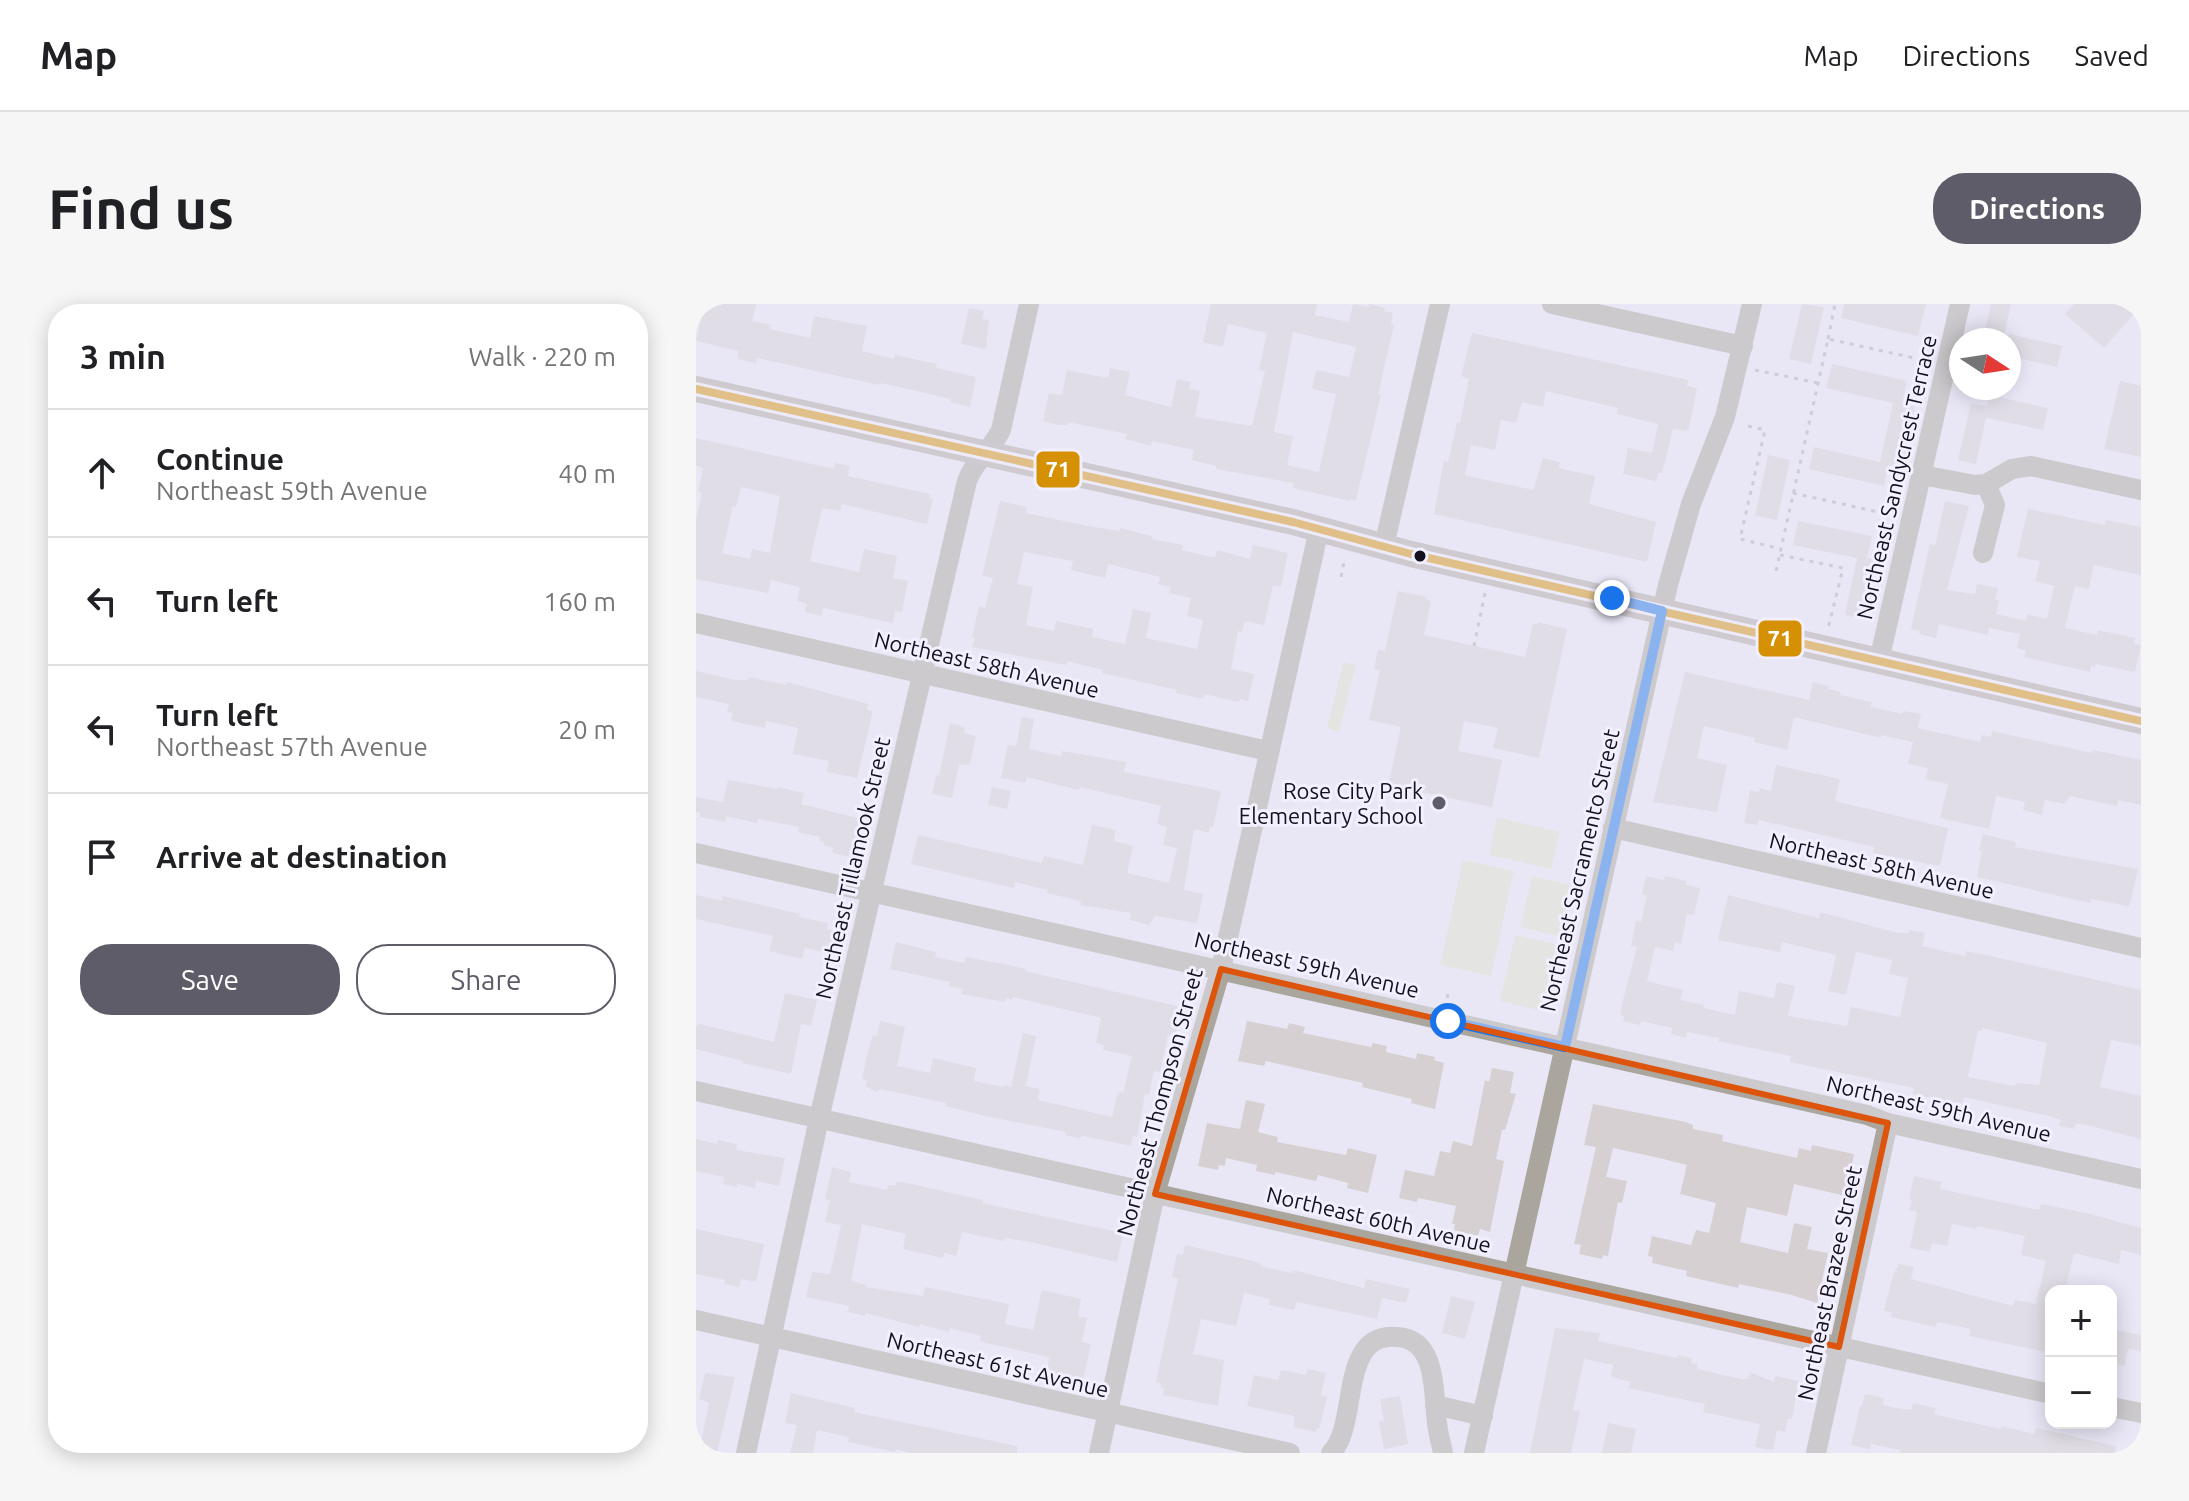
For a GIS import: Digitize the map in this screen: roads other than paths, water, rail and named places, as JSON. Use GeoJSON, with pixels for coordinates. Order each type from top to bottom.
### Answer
{"type":"FeatureCollection","features":[{"type":"Feature","properties":{"kind":"main road"},"geometry":{"type":"LineString","coordinates":[[696,389],[1319,529],[2141,721]]}},
{"type":"Feature","properties":{"kind":"street","name":"Northeast Tillamook Street"},"geometry":{"type":"LineString","coordinates":[[746,1453],[819,1119],[967,481],[972,469],[997,440],[1001,430],[1029,304]]}},
{"type":"Feature","properties":{"kind":"street"},"geometry":{"type":"LineString","coordinates":[[1384,546],[1440,304]]}},
{"type":"Feature","properties":{"kind":"street"},"geometry":{"type":"LineString","coordinates":[[1552,304],[1743,346]]}},
{"type":"Feature","properties":{"kind":"street","name":"Northeast Sacramento Street"},"geometry":{"type":"LineString","coordinates":[[1474,1453],[1662,611],[1679,541],[1725,417],[1752,304]]}},
{"type":"Feature","properties":{"kind":"street","name":"Northeast Sandycrest Terrace"},"geometry":{"type":"LineString","coordinates":[[1879,661],[1960,304]]}},
{"type":"Feature","properties":{"kind":"street"},"geometry":{"type":"LineString","coordinates":[[1922,475],[1963,485],[1986,484],[2012,469],[2031,466],[2141,490]]}},
{"type":"Feature","properties":{"kind":"street"},"geometry":{"type":"LineString","coordinates":[[1983,553],[1995,505],[1986,484]]}},
{"type":"Feature","properties":{"kind":"street","name":"Northeast Thompson Street"},"geometry":{"type":"LineString","coordinates":[[1099,1453],[1155,1194],[1221,969],[1319,529]]}},
{"type":"Feature","properties":{"kind":"street","name":"Northeast 58th Avenue"},"geometry":{"type":"LineString","coordinates":[[696,623],[1268,751]]}},
{"type":"Feature","properties":{"kind":"street","name":"Northeast 58th Avenue"},"geometry":{"type":"LineString","coordinates":[[1613,828],[2141,948]]}},
{"type":"Feature","properties":{"kind":"street","name":"Northeast 59th Avenue"},"geometry":{"type":"LineString","coordinates":[[696,853],[2141,1179]]}},
{"type":"Feature","properties":{"kind":"street","name":"Northeast 60th Avenue"},"geometry":{"type":"LineString","coordinates":[[696,1091],[2045,1393]]}},
{"type":"Feature","properties":{"kind":"street","name":"Northeast Brazee Street"},"geometry":{"type":"LineString","coordinates":[[1816,1453],[1888,1123]]}},
{"type":"Feature","properties":{"kind":"street","name":"Northeast 61st Avenue"},"geometry":{"type":"LineString","coordinates":[[696,1320],[1290,1453]]}},
{"type":"Feature","properties":{"kind":"street"},"geometry":{"type":"LineString","coordinates":[[1331,1453],[1340,1437],[1357,1363],[1368,1345],[1392,1336],[1404,1337],[1424,1351],[1431,1368],[1443,1453]]}},
{"type":"Feature","properties":{"kind":"street"},"geometry":{"type":"LineString","coordinates":[[1435,1405],[1483,1416]]}},
{"type":"Feature","properties":{"kind":"street"},"geometry":{"type":"LineString","coordinates":[[2117,1408],[2141,1413]]}},
{"type":"Feature","properties":{"kind":"place","name":"Rose City Park Elementary School"},"geometry":{"type":"Point","coordinates":[1439,803]}}]}
